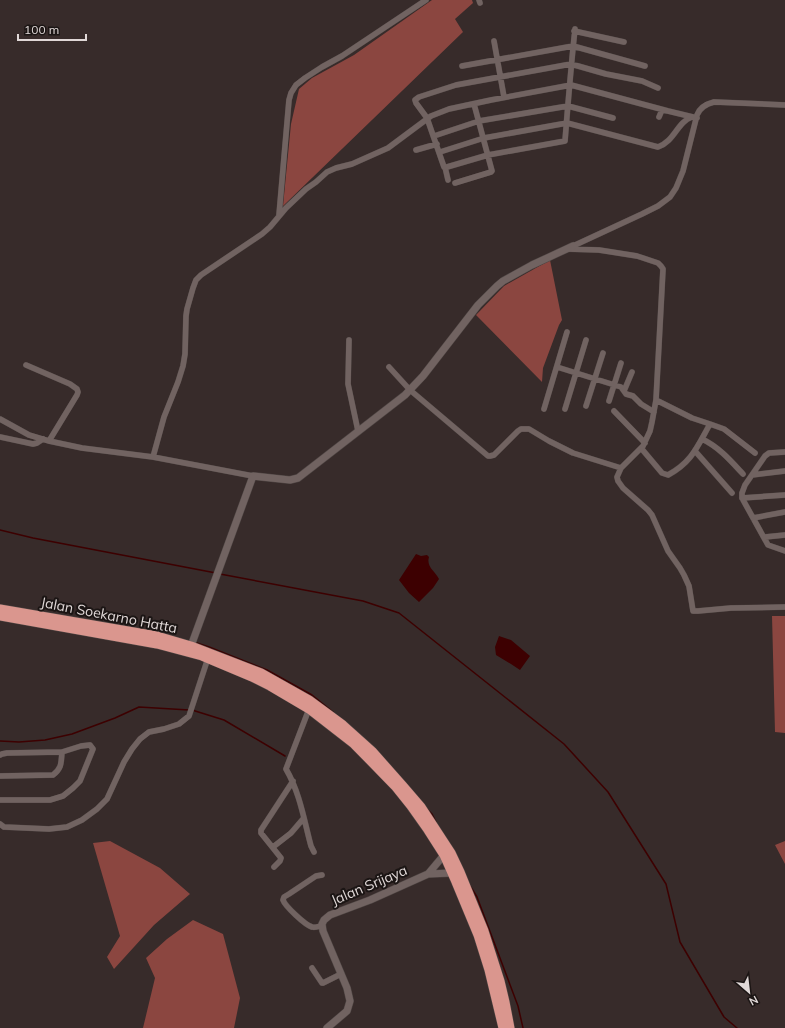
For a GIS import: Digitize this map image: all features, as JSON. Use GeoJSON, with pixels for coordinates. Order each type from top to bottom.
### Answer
{"type":"FeatureCollection","features":[{"type":"Feature","properties":{"kind":"highway","name":"Jalan Soekarno Hatta"},"geometry":{"type":"LineString","coordinates":[[0,609],[192,642],[261,673],[309,700],[343,725],[372,752],[421,807],[450,853],[478,914],[494,962],[505,1002],[510,1028]]}},
{"type":"Feature","properties":{"kind":"highway","name":"Jalan Soekarno Hatta"},"geometry":{"type":"LineString","coordinates":[[0,616],[157,644],[208,658],[252,677],[309,709],[354,744],[395,786],[411,806],[444,855],[478,935],[489,970],[503,1028]]}},
{"type":"Feature","properties":{"kind":"street"},"geometry":{"type":"LineString","coordinates":[[279,216],[289,100],[296,85],[426,0]]}},
{"type":"Feature","properties":{"kind":"street"},"geometry":{"type":"LineString","coordinates":[[445,167],[488,154],[565,141],[574,30],[624,42]]}},
{"type":"Feature","properties":{"kind":"street"},"geometry":{"type":"LineString","coordinates":[[494,41],[504,97]]}},
{"type":"Feature","properties":{"kind":"street"},"geometry":{"type":"LineString","coordinates":[[462,66],[573,46],[645,66]]}},
{"type":"Feature","properties":{"kind":"street"},"geometry":{"type":"LineString","coordinates":[[448,180],[440,152],[427,118],[416,103],[415,100],[419,97],[456,85],[571,64],[606,74],[642,81],[658,88]]}},
{"type":"Feature","properties":{"kind":"street"},"geometry":{"type":"LineString","coordinates":[[153,457],[164,417],[183,366],[187,308],[196,280],[200,275],[262,234],[286,208],[327,172],[352,164],[388,148],[427,118],[450,109],[569,85],[694,118]]}},
{"type":"Feature","properties":{"kind":"street"},"geometry":{"type":"LineString","coordinates":[[0,419],[29,435],[82,448],[153,457],[254,476],[290,480],[296,479],[401,399],[423,376],[478,305],[497,286],[532,265],[642,214],[658,206],[670,197],[683,172],[694,118],[703,106],[714,102],[785,105]]}},
{"type":"Feature","properties":{"kind":"street"},"geometry":{"type":"LineString","coordinates":[[455,183],[492,172],[493,170],[474,104]]}},
{"type":"Feature","properties":{"kind":"street"},"geometry":{"type":"LineString","coordinates":[[434,136],[479,121],[568,106],[614,118]]}},
{"type":"Feature","properties":{"kind":"street"},"geometry":{"type":"LineString","coordinates":[[660,117],[662,110]]}},
{"type":"Feature","properties":{"kind":"street"},"geometry":{"type":"LineString","coordinates":[[440,152],[484,138],[566,123],[658,147],[670,140],[685,121],[694,118]]}},
{"type":"Feature","properties":{"kind":"street"},"geometry":{"type":"LineString","coordinates":[[416,150],[437,144]]}},
{"type":"Feature","properties":{"kind":"street"},"geometry":{"type":"LineString","coordinates":[[570,247],[637,256],[649,260],[661,266],[663,269],[656,400],[650,431],[645,443],[621,468],[617,477],[623,488],[652,515],[668,551],[680,568],[689,586],[694,610],[785,607]]}},
{"type":"Feature","properties":{"kind":"street"},"geometry":{"type":"LineString","coordinates":[[544,409],[567,332]]}},
{"type":"Feature","properties":{"kind":"street"},"geometry":{"type":"LineString","coordinates":[[349,340],[348,384],[358,431]]}},
{"type":"Feature","properties":{"kind":"street"},"geometry":{"type":"LineString","coordinates":[[565,408],[586,340]]}},
{"type":"Feature","properties":{"kind":"street"},"geometry":{"type":"LineString","coordinates":[[586,406],[603,353]]}},
{"type":"Feature","properties":{"kind":"street"},"geometry":{"type":"LineString","coordinates":[[609,401],[621,363]]}},
{"type":"Feature","properties":{"kind":"street"},"geometry":{"type":"LineString","coordinates":[[26,365],[70,384],[77,389],[78,392],[50,441]]}},
{"type":"Feature","properties":{"kind":"street"},"geometry":{"type":"LineString","coordinates":[[389,367],[410,390],[490,456],[494,455],[518,431],[521,429],[529,429],[573,453],[621,468]]}},
{"type":"Feature","properties":{"kind":"street"},"geometry":{"type":"LineString","coordinates":[[557,367],[620,387],[626,394],[633,396],[641,404],[654,412]]}},
{"type":"Feature","properties":{"kind":"street"},"geometry":{"type":"LineString","coordinates":[[624,391],[632,372]]}},
{"type":"Feature","properties":{"kind":"street"},"geometry":{"type":"LineString","coordinates":[[656,400],[692,418],[724,429],[755,453]]}},
{"type":"Feature","properties":{"kind":"street"},"geometry":{"type":"LineString","coordinates":[[614,412],[645,443]]}},
{"type":"Feature","properties":{"kind":"street"},"geometry":{"type":"LineString","coordinates":[[641,448],[662,473],[668,475],[685,464],[710,424]]}},
{"type":"Feature","properties":{"kind":"street"},"geometry":{"type":"LineString","coordinates":[[0,437],[33,444],[43,439]]}},
{"type":"Feature","properties":{"kind":"street"},"geometry":{"type":"LineString","coordinates":[[702,439],[725,455],[743,474]]}},
{"type":"Feature","properties":{"kind":"street"},"geometry":{"type":"LineString","coordinates":[[695,450],[732,493]]}},
{"type":"Feature","properties":{"kind":"street"},"geometry":{"type":"LineString","coordinates":[[785,452],[769,453],[765,456],[745,485],[742,493],[742,498],[768,545],[785,551]]}},
{"type":"Feature","properties":{"kind":"street"},"geometry":{"type":"LineString","coordinates":[[752,475],[785,471]]}},
{"type":"Feature","properties":{"kind":"street"},"geometry":{"type":"LineString","coordinates":[[192,642],[254,476]]}},
{"type":"Feature","properties":{"kind":"street"},"geometry":{"type":"LineString","coordinates":[[742,498],[785,495]]}},
{"type":"Feature","properties":{"kind":"street"},"geometry":{"type":"LineString","coordinates":[[753,518],[785,512]]}},
{"type":"Feature","properties":{"kind":"street"},"geometry":{"type":"LineString","coordinates":[[765,538],[785,535]]}},
{"type":"Feature","properties":{"kind":"street"},"geometry":{"type":"LineString","coordinates":[[0,824],[4,827],[67,827],[82,820],[97,810],[107,799],[124,762],[140,739],[149,732],[179,724],[188,716],[208,658]]}},
{"type":"Feature","properties":{"kind":"street"},"geometry":{"type":"LineString","coordinates":[[309,709],[286,769],[293,781],[314,852]]}},
{"type":"Feature","properties":{"kind":"street"},"geometry":{"type":"LineString","coordinates":[[0,755],[7,753],[62,752],[80,746],[90,745],[93,749],[80,781],[63,796],[50,800],[0,800]]}},
{"type":"Feature","properties":{"kind":"street"},"geometry":{"type":"LineString","coordinates":[[0,776],[53,775],[60,768],[62,752]]}},
{"type":"Feature","properties":{"kind":"street"},"geometry":{"type":"LineString","coordinates":[[274,867],[281,859],[261,833],[261,830],[293,781]]}},
{"type":"Feature","properties":{"kind":"street"},"geometry":{"type":"LineString","coordinates":[[273,847],[291,833],[303,819]]}},
{"type":"Feature","properties":{"kind":"street","name":"Jalan Srijaya"},"geometry":{"type":"LineString","coordinates":[[322,926],[324,920],[330,915],[370,900],[428,874],[444,855]]}},
{"type":"Feature","properties":{"kind":"street"},"geometry":{"type":"LineString","coordinates":[[428,874],[452,872]]}},
{"type":"Feature","properties":{"kind":"street"},"geometry":{"type":"LineString","coordinates":[[322,875],[316,876],[288,894],[283,900],[285,904],[306,923],[312,927],[322,926],[350,996],[350,1004],[347,1011],[328,1028]]}},
{"type":"Feature","properties":{"kind":"street"},"geometry":{"type":"LineString","coordinates":[[312,968],[322,983],[341,974]]}},
{"type":"Feature","properties":{"kind":"shaded area"},"geometry":{"type":"Polygon","coordinates":[[[432,0],[472,0],[473,3],[455,19],[463,32],[283,206],[291,124],[299,89],[312,78],[354,55],[432,0]]]}},
{"type":"Feature","properties":{"kind":"shaded area"},"geometry":{"type":"Polygon","coordinates":[[[550,260],[562,320],[543,368],[542,382],[476,315],[504,286],[550,260]]]}},
{"type":"Feature","properties":{"kind":"shaded area"},"geometry":{"type":"Polygon","coordinates":[[[416,554],[421,556],[427,555],[429,557],[429,564],[439,579],[433,588],[419,602],[409,593],[399,580],[416,554]]]}},
{"type":"Feature","properties":{"kind":"shaded area"},"geometry":{"type":"Polygon","coordinates":[[[772,616],[785,616],[785,733],[775,732],[772,616]]]}},
{"type":"Feature","properties":{"kind":"shaded area"},"geometry":{"type":"Polygon","coordinates":[[[499,636],[511,640],[530,656],[520,670],[496,655],[495,647],[499,636]]]}},
{"type":"Feature","properties":{"kind":"shaded area"},"geometry":{"type":"Polygon","coordinates":[[[110,841],[160,868],[190,894],[154,925],[114,969],[107,957],[120,936],[93,843],[110,841]]]}},
{"type":"Feature","properties":{"kind":"shaded area"},"geometry":{"type":"Polygon","coordinates":[[[785,841],[785,864],[775,845],[785,841]]]}},
{"type":"Feature","properties":{"kind":"shaded area"},"geometry":{"type":"Polygon","coordinates":[[[193,920],[223,934],[240,998],[234,1028],[143,1028],[155,978],[146,958],[167,939],[193,920]]]}},
{"type":"Feature","properties":{"kind":"waterway"},"geometry":{"type":"LineString","coordinates":[[0,530],[33,538],[216,573]]}},
{"type":"Feature","properties":{"kind":"waterway"},"geometry":{"type":"LineString","coordinates":[[220,574],[363,601],[399,613],[564,744],[608,792],[666,884],[680,942],[724,1017],[737,1028]]}},
{"type":"Feature","properties":{"kind":"waterway"},"geometry":{"type":"LineString","coordinates":[[194,642],[267,670],[312,695],[333,712]]}},
{"type":"Feature","properties":{"kind":"waterway"},"geometry":{"type":"LineString","coordinates":[[0,741],[19,742],[45,740],[72,734],[115,718],[139,707],[189,710]]}},
{"type":"Feature","properties":{"kind":"waterway"},"geometry":{"type":"LineString","coordinates":[[192,710],[224,720],[285,756]]}},
{"type":"Feature","properties":{"kind":"waterway"},"geometry":{"type":"LineString","coordinates":[[427,809],[432,814],[436,822]]}},
{"type":"Feature","properties":{"kind":"waterway"},"geometry":{"type":"LineString","coordinates":[[469,884],[477,897],[518,1006],[523,1028]]}}]}
